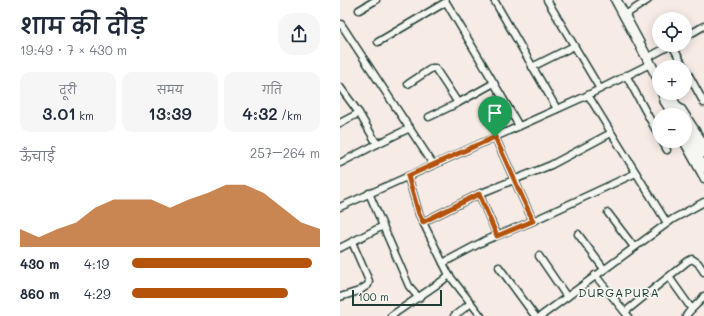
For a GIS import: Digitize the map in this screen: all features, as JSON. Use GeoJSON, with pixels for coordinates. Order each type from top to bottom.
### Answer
{"type":"FeatureCollection","features":[{"type":"Feature","properties":{"kind":"street"},"geometry":{"type":"LineString","coordinates":[[359,10],[376,0]]}},
{"type":"Feature","properties":{"kind":"street"},"geometry":{"type":"LineString","coordinates":[[494,0],[557,109]]}},
{"type":"Feature","properties":{"kind":"street"},"geometry":{"type":"LineString","coordinates":[[547,0],[600,89]]}},
{"type":"Feature","properties":{"kind":"street"},"geometry":{"type":"LineString","coordinates":[[616,0],[652,68]]}},
{"type":"Feature","properties":{"kind":"street"},"geometry":{"type":"LineString","coordinates":[[625,15],[648,0]]}},
{"type":"Feature","properties":{"kind":"street"},"geometry":{"type":"LineString","coordinates":[[378,42],[446,1],[519,126]]}},
{"type":"Feature","properties":{"kind":"street"},"geometry":{"type":"LineString","coordinates":[[340,23],[433,164]]}},
{"type":"Feature","properties":{"kind":"street"},"geometry":{"type":"LineString","coordinates":[[692,33],[704,26]]}},
{"type":"Feature","properties":{"kind":"street"},"geometry":{"type":"LineString","coordinates":[[532,67],[574,46]]}},
{"type":"Feature","properties":{"kind":"street"},"geometry":{"type":"LineString","coordinates":[[340,207],[588,95],[626,75],[662,52]]}},
{"type":"Feature","properties":{"kind":"street"},"geometry":{"type":"LineString","coordinates":[[408,84],[432,68],[436,68],[458,103]]}},
{"type":"Feature","properties":{"kind":"street"},"geometry":{"type":"LineString","coordinates":[[626,75],[652,123]]}},
{"type":"Feature","properties":{"kind":"street"},"geometry":{"type":"LineString","coordinates":[[692,81],[704,103]]}},
{"type":"Feature","properties":{"kind":"street"},"geometry":{"type":"LineString","coordinates":[[429,117],[494,83]]}},
{"type":"Feature","properties":{"kind":"street"},"geometry":{"type":"LineString","coordinates":[[340,87],[359,113],[377,144]]}},
{"type":"Feature","properties":{"kind":"street"},"geometry":{"type":"LineString","coordinates":[[588,95],[667,223]]}},
{"type":"Feature","properties":{"kind":"street"},"geometry":{"type":"LineString","coordinates":[[670,100],[676,108]]}},
{"type":"Feature","properties":{"kind":"street"},"geometry":{"type":"LineString","coordinates":[[672,100],[684,111],[698,145],[704,168]]}},
{"type":"Feature","properties":{"kind":"street"},"geometry":{"type":"LineString","coordinates":[[340,123],[359,113]]}},
{"type":"Feature","properties":{"kind":"street"},"geometry":{"type":"LineString","coordinates":[[340,162],[410,128]]}},
{"type":"Feature","properties":{"kind":"street"},"geometry":{"type":"LineString","coordinates":[[423,222],[479,194],[551,165],[611,133]]}},
{"type":"Feature","properties":{"kind":"street"},"geometry":{"type":"LineString","coordinates":[[692,134],[704,153]]}},
{"type":"Feature","properties":{"kind":"street"},"geometry":{"type":"LineString","coordinates":[[495,137],[533,221]]}},
{"type":"Feature","properties":{"kind":"street"},"geometry":{"type":"LineString","coordinates":[[687,148],[704,179]]}},
{"type":"Feature","properties":{"kind":"street"},"geometry":{"type":"LineString","coordinates":[[443,263],[497,236],[636,173]]}},
{"type":"Feature","properties":{"kind":"street"},"geometry":{"type":"LineString","coordinates":[[408,176],[419,214],[448,275],[481,316]]}},
{"type":"Feature","properties":{"kind":"street"},"geometry":{"type":"LineString","coordinates":[[369,193],[382,226],[410,286],[419,298]]}},
{"type":"Feature","properties":{"kind":"street"},"geometry":{"type":"LineString","coordinates":[[479,194],[497,236]]}},
{"type":"Feature","properties":{"kind":"street"},"geometry":{"type":"LineString","coordinates":[[541,316],[667,223],[704,202]]}},
{"type":"Feature","properties":{"kind":"street"},"geometry":{"type":"LineString","coordinates":[[608,213],[634,247]]}},
{"type":"Feature","properties":{"kind":"street"},"geometry":{"type":"LineString","coordinates":[[340,248],[382,226]]}},
{"type":"Feature","properties":{"kind":"street"},"geometry":{"type":"LineString","coordinates":[[578,234],[604,269]]}},
{"type":"Feature","properties":{"kind":"street"},"geometry":{"type":"LineString","coordinates":[[340,297],[359,291],[368,285],[369,282],[352,242]]}},
{"type":"Feature","properties":{"kind":"street"},"geometry":{"type":"LineString","coordinates":[[539,256],[567,297]]}},
{"type":"Feature","properties":{"kind":"street"},"geometry":{"type":"LineString","coordinates":[[595,275],[626,314],[669,277],[679,266],[692,259],[698,263],[704,272]]}},
{"type":"Feature","properties":{"kind":"street"},"geometry":{"type":"LineString","coordinates":[[499,266],[535,316]]}},
{"type":"Feature","properties":{"kind":"street"},"geometry":{"type":"LineString","coordinates":[[391,316],[419,298],[448,275]]}},
{"type":"Feature","properties":{"kind":"street"},"geometry":{"type":"LineString","coordinates":[[669,277],[692,308]]}},
{"type":"Feature","properties":{"kind":"street"},"geometry":{"type":"LineString","coordinates":[[686,316],[704,296]]}},
{"type":"Feature","properties":{"kind":"street"},"geometry":{"type":"LineString","coordinates":[[454,316],[471,303]]}},
{"type":"Feature","properties":{"kind":"district","name":"DURGAPURA"},"geometry":{"type":"Point","coordinates":[619,293]}},
{"type":"Feature","properties":{"kind":"route"},"geometry":{"type":"LineString","coordinates":[[495,137],[533,221],[497,236],[479,194],[423,222],[412,193],[408,176],[495,137]]}}]}
